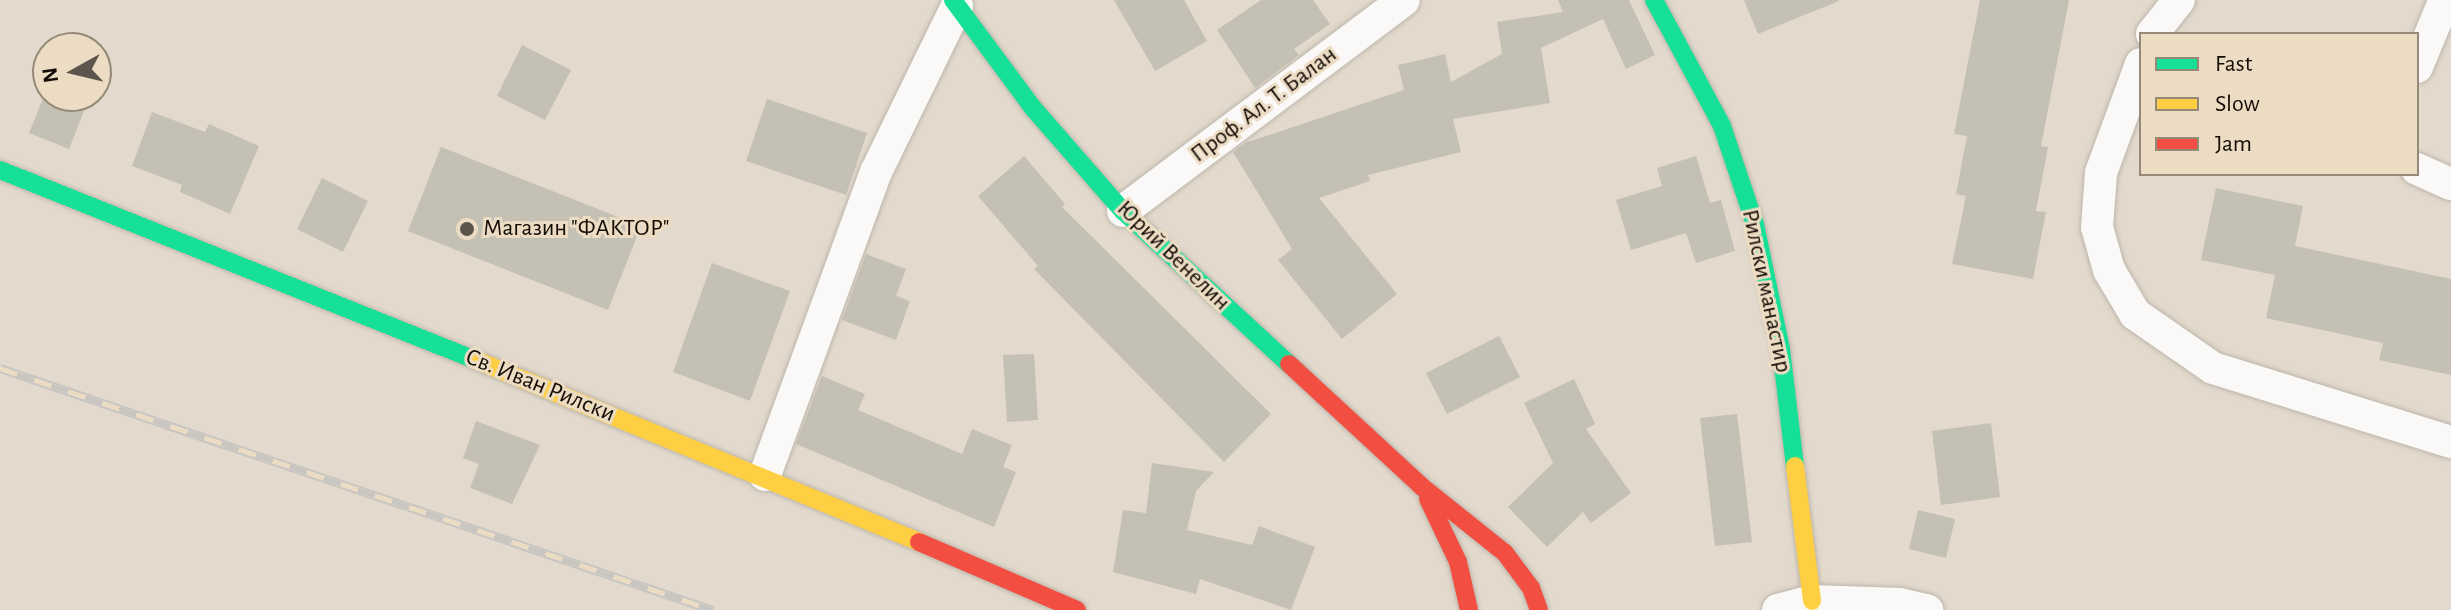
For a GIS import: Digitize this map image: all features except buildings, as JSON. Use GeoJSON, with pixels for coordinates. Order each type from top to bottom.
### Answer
{"type":"FeatureCollection","features":[{"type":"Feature","properties":{"kind":"street","name":"Проф. Ал. Т. Балан"},"geometry":{"type":"LineString","coordinates":[[1123,211],[1404,0]]}},
{"type":"Feature","properties":{"kind":"street","name":"Рилски манастир"},"geometry":{"type":"LineString","coordinates":[[1654,0],[1722,126],[1755,224],[1781,349],[1812,601]]}},
{"type":"Feature","properties":{"kind":"street"},"geometry":{"type":"LineString","coordinates":[[2154,32],[2179,0]]}},
{"type":"Feature","properties":{"kind":"street","name":"Юрий Венелин"},"geometry":{"type":"LineString","coordinates":[[955,3],[1033,108],[1123,211],[1421,486],[1505,553],[1531,588],[1539,610]]}},
{"type":"Feature","properties":{"kind":"street"},"geometry":{"type":"LineString","coordinates":[[765,475],[876,172],[955,3]]}},
{"type":"Feature","properties":{"kind":"street"},"geometry":{"type":"LineString","coordinates":[[2419,62],[2441,3]]}},
{"type":"Feature","properties":{"kind":"street"},"geometry":{"type":"LineString","coordinates":[[2139,69],[2101,173],[2097,227],[2109,270],[2135,314],[2213,368],[2451,442]]}},
{"type":"Feature","properties":{"kind":"street","name":"Св. Иван Рилски"},"geometry":{"type":"LineString","coordinates":[[0,170],[765,475],[1077,610]]}},
{"type":"Feature","properties":{"kind":"street"},"geometry":{"type":"LineString","coordinates":[[2419,170],[2451,184]]}},
{"type":"Feature","properties":{"kind":"street","name":"Юрий Венелин"},"geometry":{"type":"LineString","coordinates":[[1421,486],[1454,551],[1469,610]]}},
{"type":"Feature","properties":{"kind":"street"},"geometry":{"type":"LineString","coordinates":[[1778,610],[1812,601],[1900,604],[1927,610]]}},
{"type":"Feature","properties":{"kind":"railway"},"geometry":{"type":"LineString","coordinates":[[0,368],[713,610]]}},
{"type":"Feature","properties":{"kind":"traffic: fast"},"geometry":{"type":"LineString","coordinates":[[953,0],[1033,108],[1123,211],[1289,364]]}},
{"type":"Feature","properties":{"kind":"traffic: fast"},"geometry":{"type":"LineString","coordinates":[[1654,0],[1722,126],[1755,224],[1781,349],[1795,466]]}},
{"type":"Feature","properties":{"kind":"traffic: fast"},"geometry":{"type":"LineString","coordinates":[[0,170],[478,361]]}},
{"type":"Feature","properties":{"kind":"traffic: slow"},"geometry":{"type":"LineString","coordinates":[[478,361],[919,542]]}},
{"type":"Feature","properties":{"kind":"traffic: slow"},"geometry":{"type":"LineString","coordinates":[[1795,466],[1812,601]]}},
{"type":"Feature","properties":{"kind":"traffic: jam"},"geometry":{"type":"LineString","coordinates":[[1289,364],[1421,486],[1505,553],[1531,588],[1539,610]]}},
{"type":"Feature","properties":{"kind":"traffic: jam"},"geometry":{"type":"LineString","coordinates":[[1428,499],[1458,562],[1469,610]]}},
{"type":"Feature","properties":{"kind":"traffic: jam"},"geometry":{"type":"LineString","coordinates":[[919,542],[1077,610]]}},
{"type":"Feature","properties":{"kind":"place","name":"Магазин \"ФАКТОР\""},"geometry":{"type":"Point","coordinates":[467,229]}}]}
